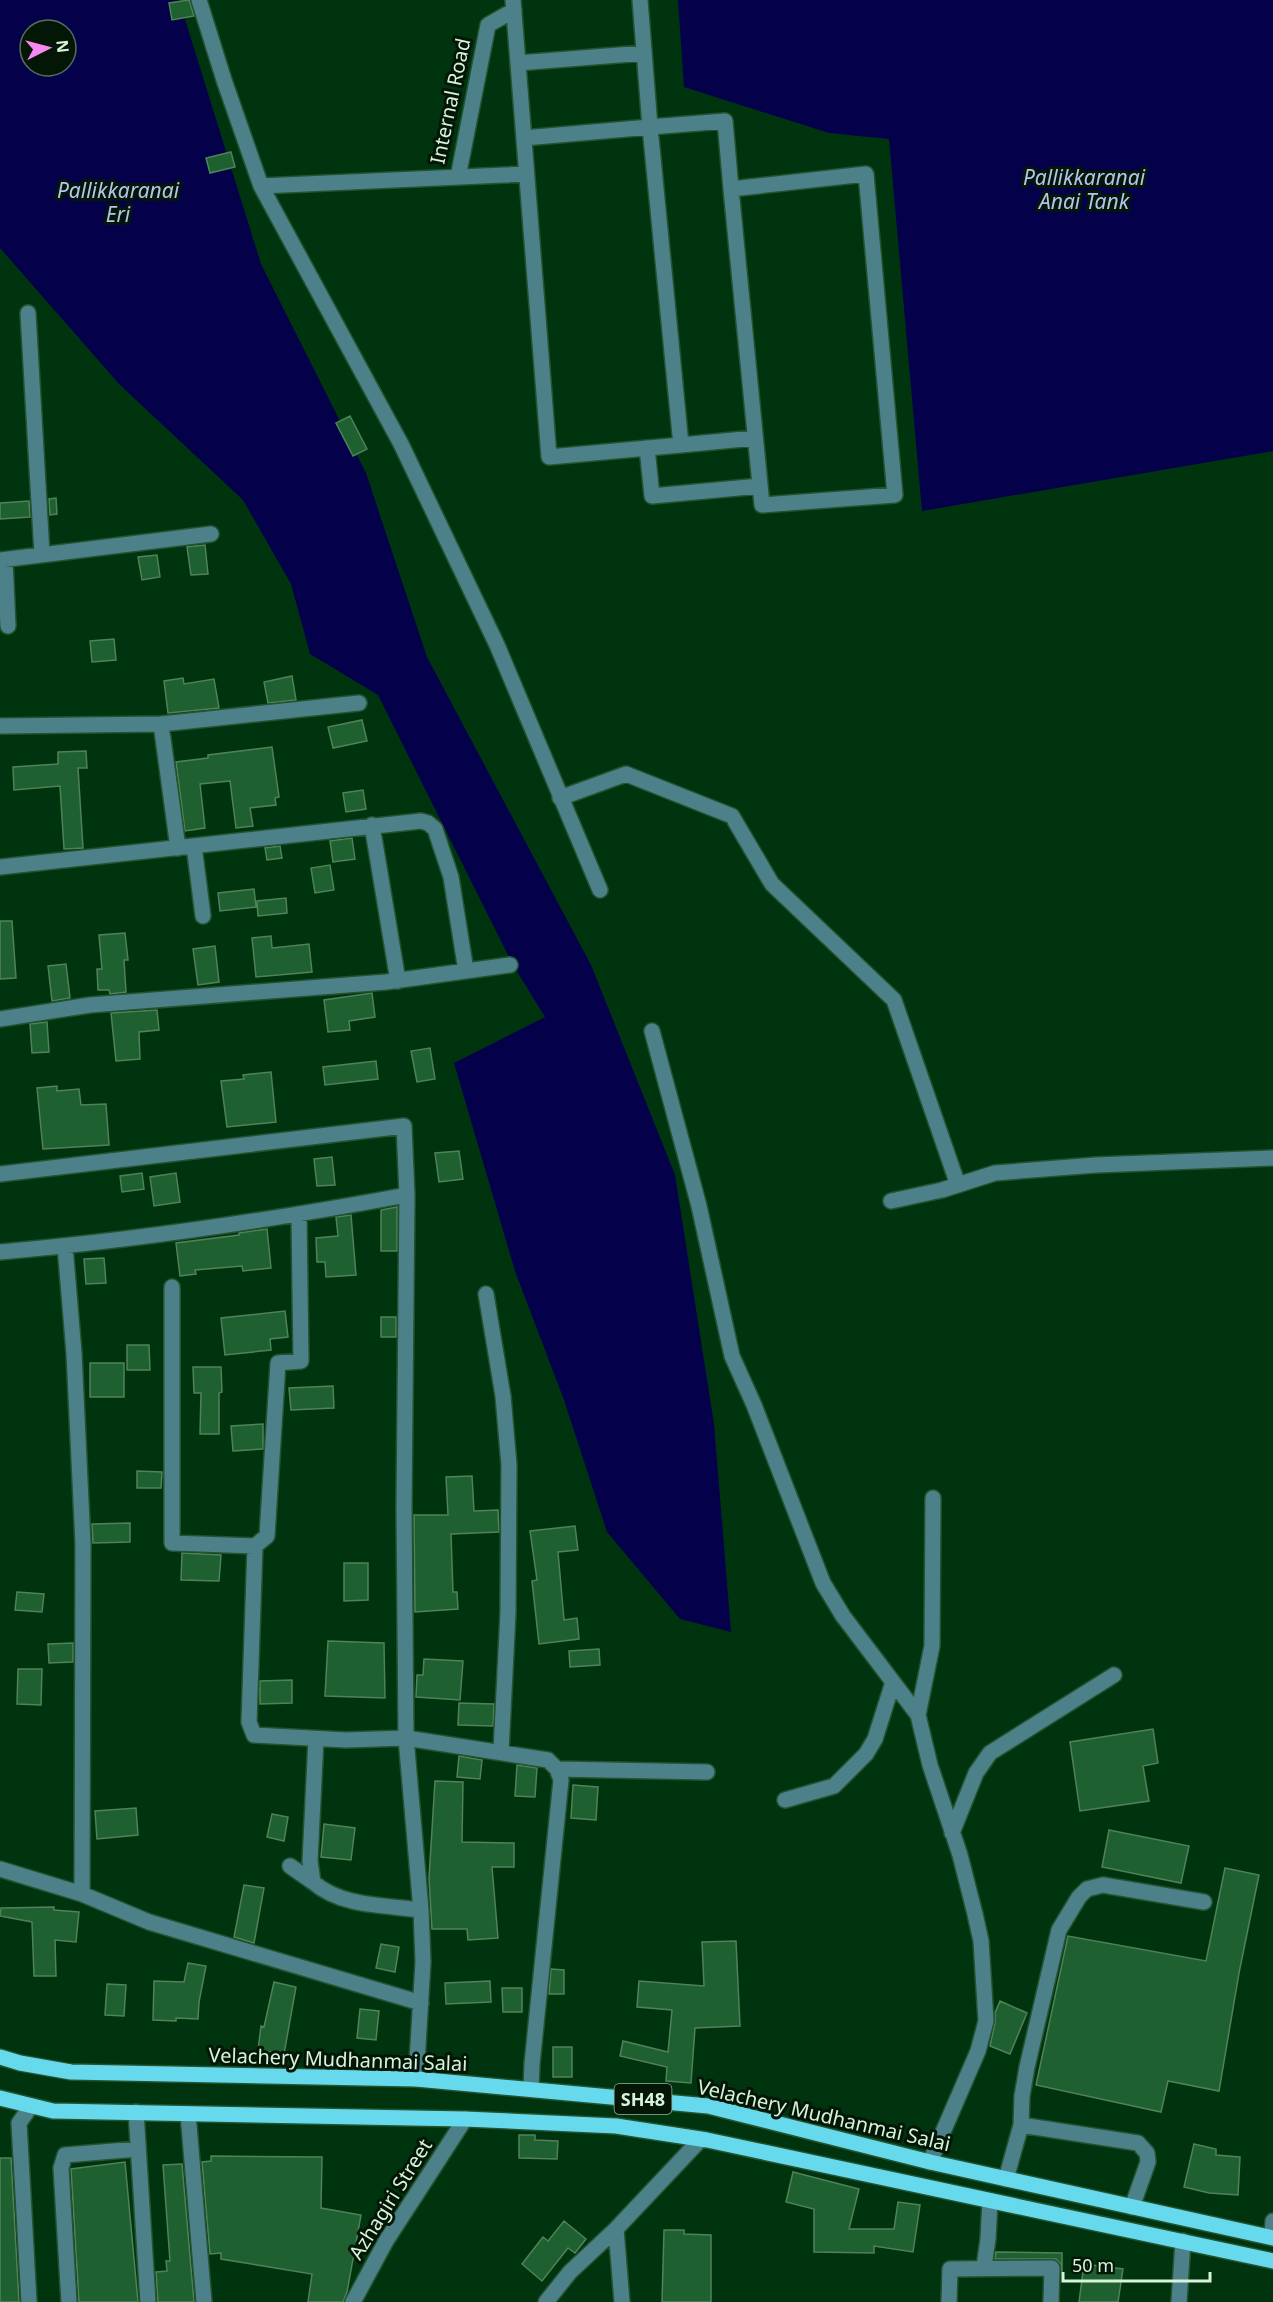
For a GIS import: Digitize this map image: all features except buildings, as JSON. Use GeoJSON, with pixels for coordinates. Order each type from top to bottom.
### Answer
{"type":"FeatureCollection","features":[{"type":"Feature","properties":{"kind":"main road","name":"Velachery Mudhanmai Salai"},"geometry":{"type":"LineString","coordinates":[[0,2057],[71,2072],[416,2079],[708,2106],[930,2162],[1272,2237]]}},
{"type":"Feature","properties":{"kind":"main road","name":"SH48"},"geometry":{"type":"LineString","coordinates":[[0,2098],[53,2111],[465,2119],[616,2126],[707,2140],[1273,2261]]}},
{"type":"Feature","properties":{"kind":"street"},"geometry":{"type":"LineString","coordinates":[[200,0],[224,80],[261,186],[401,444],[497,645],[600,890]]}},
{"type":"Feature","properties":{"kind":"street"},"geometry":{"type":"LineString","coordinates":[[640,0],[681,445]]}},
{"type":"Feature","properties":{"kind":"street"},"geometry":{"type":"LineString","coordinates":[[513,5],[549,457],[755,438]]}},
{"type":"Feature","properties":{"kind":"street","name":"Internal Road"},"geometry":{"type":"LineString","coordinates":[[261,186],[458,177],[488,25],[513,5]]}},
{"type":"Feature","properties":{"kind":"street"},"geometry":{"type":"LineString","coordinates":[[518,63],[644,53]]}},
{"type":"Feature","properties":{"kind":"street"},"geometry":{"type":"LineString","coordinates":[[524,138],[725,121],[731,189],[762,505],[896,495],[866,174],[731,189]]}},
{"type":"Feature","properties":{"kind":"street"},"geometry":{"type":"LineString","coordinates":[[458,177],[525,174]]}},
{"type":"Feature","properties":{"kind":"street"},"geometry":{"type":"LineString","coordinates":[[28,313],[42,554]]}},
{"type":"Feature","properties":{"kind":"street"},"geometry":{"type":"LineString","coordinates":[[646,448],[652,496],[760,486]]}},
{"type":"Feature","properties":{"kind":"street"},"geometry":{"type":"LineString","coordinates":[[9,626],[2,560],[211,534]]}},
{"type":"Feature","properties":{"kind":"street"},"geometry":{"type":"LineString","coordinates":[[0,726],[161,723],[359,703]]}},
{"type":"Feature","properties":{"kind":"street"},"geometry":{"type":"LineString","coordinates":[[161,723],[178,848]]}},
{"type":"Feature","properties":{"kind":"street"},"geometry":{"type":"LineString","coordinates":[[560,798],[626,774],[732,816],[772,884],[894,1000],[957,1185]]}},
{"type":"Feature","properties":{"kind":"street"},"geometry":{"type":"LineString","coordinates":[[0,867],[422,821],[435,829],[451,877],[466,971]]}},
{"type":"Feature","properties":{"kind":"street"},"geometry":{"type":"LineString","coordinates":[[372,825],[398,981]]}},
{"type":"Feature","properties":{"kind":"street"},"geometry":{"type":"LineString","coordinates":[[194,846],[202,916]]}},
{"type":"Feature","properties":{"kind":"street"},"geometry":{"type":"LineString","coordinates":[[0,1018],[90,1005],[398,981],[510,965]]}},
{"type":"Feature","properties":{"kind":"street"},"geometry":{"type":"LineString","coordinates":[[652,1031],[699,1206],[732,1356],[754,1406],[823,1583],[843,1616],[918,1715],[930,1765],[952,1833],[981,1941],[986,2022],[978,2050],[930,2162]]}},
{"type":"Feature","properties":{"kind":"street"},"geometry":{"type":"LineString","coordinates":[[0,1174],[404,1126],[407,1195],[404,1507],[406,1738],[421,1910],[423,1962],[416,2079]]}},
{"type":"Feature","properties":{"kind":"street"},"geometry":{"type":"LineString","coordinates":[[891,1201],[942,1190],[995,1173],[1096,1165],[1273,1158]]}},
{"type":"Feature","properties":{"kind":"street"},"geometry":{"type":"LineString","coordinates":[[0,1252],[64,1246],[299,1215],[407,1195]]}},
{"type":"Feature","properties":{"kind":"street"},"geometry":{"type":"LineString","coordinates":[[172,1287],[172,1543],[255,1546],[267,1536],[278,1362],[301,1361],[299,1215]]}},
{"type":"Feature","properties":{"kind":"street"},"geometry":{"type":"LineString","coordinates":[[64,1246],[74,1353],[83,1544],[82,1893]]}},
{"type":"Feature","properties":{"kind":"street"},"geometry":{"type":"LineString","coordinates":[[486,1294],[502,1396],[509,1465],[508,1613],[501,1751]]}},
{"type":"Feature","properties":{"kind":"street"},"geometry":{"type":"LineString","coordinates":[[918,1715],[932,1646],[933,1498]]}},
{"type":"Feature","properties":{"kind":"street"},"geometry":{"type":"LineString","coordinates":[[255,1546],[249,1722],[254,1735],[346,1740],[406,1738],[548,1760],[557,1769],[561,1780],[531,2090]]}},
{"type":"Feature","properties":{"kind":"street"},"geometry":{"type":"LineString","coordinates":[[952,1833],[976,1773],[990,1753],[1114,1675]]}},
{"type":"Feature","properties":{"kind":"street"},"geometry":{"type":"LineString","coordinates":[[785,1800],[834,1786],[866,1754],[875,1739],[893,1682]]}},
{"type":"Feature","properties":{"kind":"street"},"geometry":{"type":"LineString","coordinates":[[313,1882],[310,1861],[316,1739]]}},
{"type":"Feature","properties":{"kind":"street"},"geometry":{"type":"LineString","coordinates":[[557,1769],[707,1772]]}},
{"type":"Feature","properties":{"kind":"street"},"geometry":{"type":"LineString","coordinates":[[290,1866],[325,1893],[343,1899],[421,1910]]}},
{"type":"Feature","properties":{"kind":"street"},"geometry":{"type":"LineString","coordinates":[[0,1869],[82,1893],[149,1922],[421,2003]]}},
{"type":"Feature","properties":{"kind":"street"},"geometry":{"type":"LineString","coordinates":[[1006,2179],[1021,2125],[1022,2096],[1027,2067],[1059,1930],[1079,1897],[1086,1889],[1103,1885],[1204,1902]]}},
{"type":"Feature","properties":{"kind":"street"},"geometry":{"type":"LineString","coordinates":[[29,2302],[19,2123],[31,2106]]}},
{"type":"Feature","properties":{"kind":"street"},"geometry":{"type":"LineString","coordinates":[[136,2112],[148,2302]]}},
{"type":"Feature","properties":{"kind":"street"},"geometry":{"type":"LineString","coordinates":[[189,2114],[204,2302]]}},
{"type":"Feature","properties":{"kind":"street","name":"Azhagiri Street"},"geometry":{"type":"LineString","coordinates":[[353,2302],[386,2241],[465,2119]]}},
{"type":"Feature","properties":{"kind":"street"},"geometry":{"type":"LineString","coordinates":[[1021,2125],[1138,2143],[1147,2153],[1148,2162],[1132,2207]]}},
{"type":"Feature","properties":{"kind":"street"},"geometry":{"type":"LineString","coordinates":[[546,2302],[570,2272],[616,2229],[700,2140]]}},
{"type":"Feature","properties":{"kind":"street"},"geometry":{"type":"LineString","coordinates":[[69,2302],[61,2168],[65,2155],[138,2149]]}},
{"type":"Feature","properties":{"kind":"street"},"geometry":{"type":"LineString","coordinates":[[984,2267],[990,2201]]}},
{"type":"Feature","properties":{"kind":"street"},"geometry":{"type":"LineString","coordinates":[[1272,2237],[1273,2221]]}},
{"type":"Feature","properties":{"kind":"street"},"geometry":{"type":"LineString","coordinates":[[616,2229],[622,2302]]}},
{"type":"Feature","properties":{"kind":"street"},"geometry":{"type":"LineString","coordinates":[[1179,2302],[1183,2241]]}},
{"type":"Feature","properties":{"kind":"street"},"geometry":{"type":"LineString","coordinates":[[949,2302],[950,2269],[984,2267],[1052,2268],[1051,2302]]}},
{"type":"Feature","properties":{"kind":"water","name":"Pallikkaranai Eri"},"geometry":{"type":"Polygon","coordinates":[[[0,0],[179,0],[261,264],[366,473],[427,657],[591,965],[675,1175],[714,1424],[731,1632],[680,1619],[607,1532],[564,1400],[515,1271],[454,1063],[545,1017],[513,965],[378,695],[310,654],[291,584],[243,500],[120,385],[0,248],[0,0]]]}},
{"type":"Feature","properties":{"kind":"water","name":"Pallikkaranai Anai Tank"},"geometry":{"type":"Polygon","coordinates":[[[678,0],[1273,0],[1273,451],[922,511],[889,139],[829,133],[684,87],[678,0]]]}}]}
